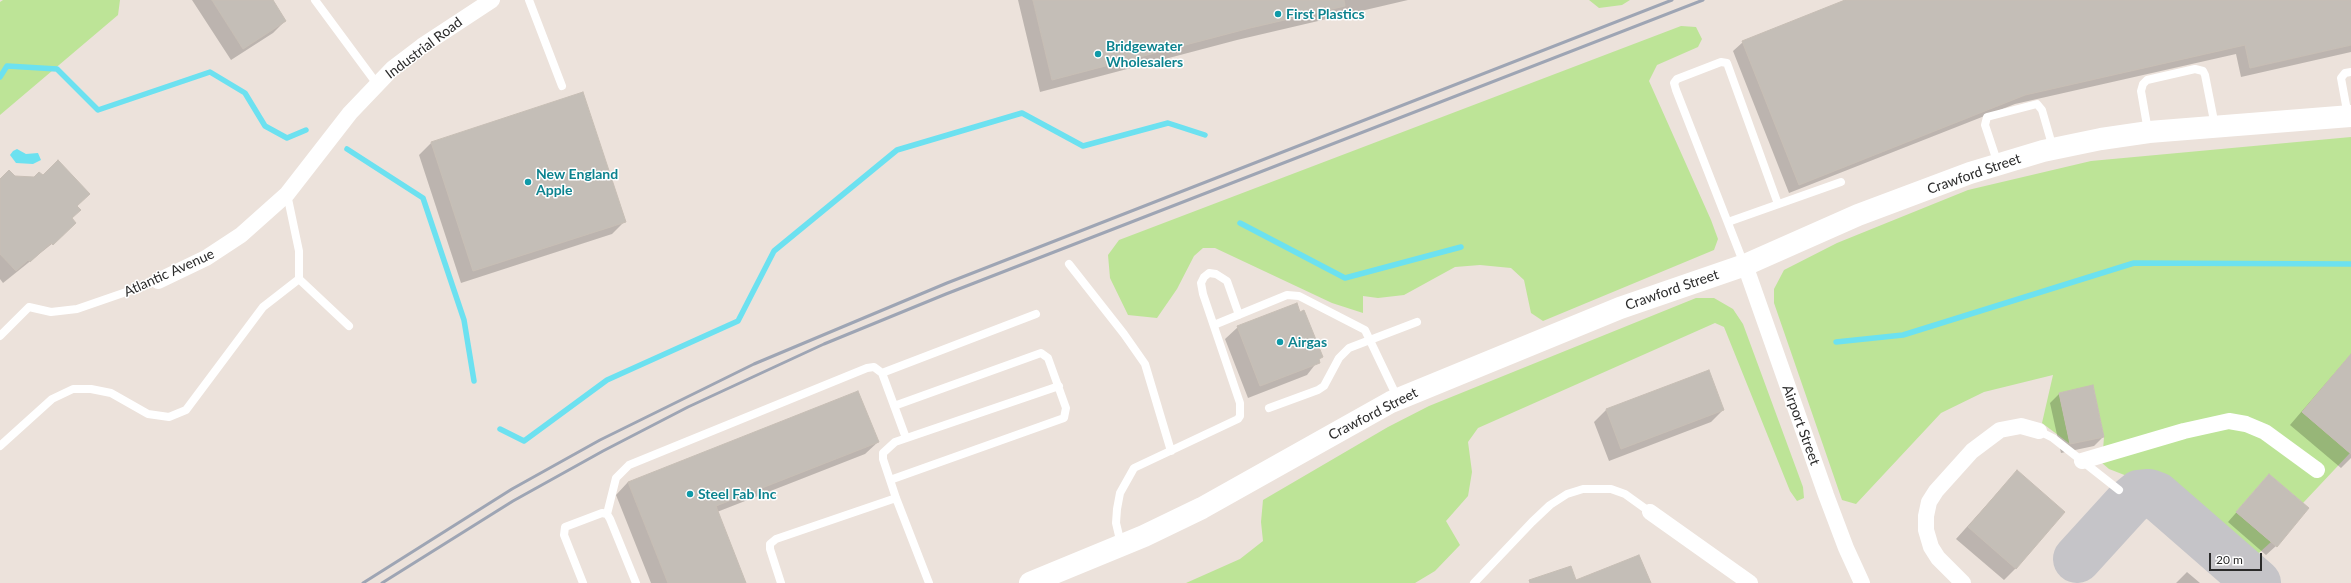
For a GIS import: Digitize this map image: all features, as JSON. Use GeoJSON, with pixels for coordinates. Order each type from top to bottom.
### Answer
{"type":"FeatureCollection","features":[{"type":"Feature","properties":{"kind":"main road","name":"Crawford Street"},"geometry":{"type":"LineString","coordinates":[[1030,583],[1121,546],[1202,508],[1295,454],[1398,399],[1620,308],[1745,265],[1858,215],[1998,165],[2053,149],[2149,132],[2215,128],[2350,116]]}},
{"type":"Feature","properties":{"kind":"street","name":"Industrial Road"},"geometry":{"type":"LineString","coordinates":[[377,84],[393,68],[422,46],[492,0]]}},
{"type":"Feature","properties":{"kind":"street","name":"Atlantic Avenue"},"geometry":{"type":"LineString","coordinates":[[158,281],[220,250],[241,235],[287,194],[337,128],[377,84]]}},
{"type":"Feature","properties":{"kind":"street","name":"Airport Street"},"geometry":{"type":"LineString","coordinates":[[1745,265],[1826,495],[1846,548],[1862,583]]}},
{"type":"Feature","properties":{"kind":"street"},"geometry":{"type":"LineString","coordinates":[[2082,461],[2184,431],[2229,421],[2246,424],[2265,432],[2317,470]]}},
{"type":"Feature","properties":{"kind":"street"},"geometry":{"type":"LineString","coordinates":[[1963,583],[1938,558],[1931,547],[1926,530],[1926,516],[1929,502],[1936,491],[1972,451],[2000,430],[2022,426],[2039,431]]}},
{"type":"Feature","properties":{"kind":"street"},"geometry":{"type":"LineString","coordinates":[[1650,512],[1750,583]]}},
{"type":"Feature","properties":{"kind":"lane"},"geometry":{"type":"LineString","coordinates":[[315,0],[377,84]]}},
{"type":"Feature","properties":{"kind":"lane"},"geometry":{"type":"LineString","coordinates":[[529,0],[562,86]]}},
{"type":"Feature","properties":{"kind":"lane"},"geometry":{"type":"LineString","coordinates":[[1745,265],[1674,83],[1681,77],[1721,62],[1727,63],[1778,204]]}},
{"type":"Feature","properties":{"kind":"lane"},"geometry":{"type":"LineString","coordinates":[[2149,132],[2141,91],[2143,84],[2147,80],[2195,69],[2203,71],[2205,75],[2215,128]]}},
{"type":"Feature","properties":{"kind":"lane"},"geometry":{"type":"LineString","coordinates":[[2350,116],[2342,78],[2346,73],[2351,72]]}},
{"type":"Feature","properties":{"kind":"lane"},"geometry":{"type":"LineString","coordinates":[[1998,165],[1985,125],[1987,117],[2034,105],[2040,106],[2053,149]]}},
{"type":"Feature","properties":{"kind":"lane"},"geometry":{"type":"LineString","coordinates":[[1728,222],[1841,182]]}},
{"type":"Feature","properties":{"kind":"lane"},"geometry":{"type":"LineString","coordinates":[[287,194],[299,251],[299,279],[349,326]]}},
{"type":"Feature","properties":{"kind":"lane"},"geometry":{"type":"LineString","coordinates":[[1069,264],[1124,334],[1145,364],[1172,451]]}},
{"type":"Feature","properties":{"kind":"lane"},"geometry":{"type":"LineString","coordinates":[[1121,546],[1116,523],[1117,509],[1120,493],[1134,468],[1238,419],[1240,416],[1240,403],[1202,288],[1204,277],[1209,274],[1221,276],[1227,281],[1239,315]]}},
{"type":"Feature","properties":{"kind":"lane"},"geometry":{"type":"LineString","coordinates":[[0,446],[52,399],[73,389],[91,388],[111,393],[148,414],[169,417],[186,410],[263,307],[299,279]]}},
{"type":"Feature","properties":{"kind":"lane","name":"Atlantic Avenue"},"geometry":{"type":"LineString","coordinates":[[0,336],[29,307],[51,312],[77,309],[158,281]]}},
{"type":"Feature","properties":{"kind":"lane"},"geometry":{"type":"LineString","coordinates":[[1214,324],[1287,295],[1292,295],[1361,327],[1371,339],[1398,399]]}},
{"type":"Feature","properties":{"kind":"lane"},"geometry":{"type":"LineString","coordinates":[[882,373],[1036,314]]}},
{"type":"Feature","properties":{"kind":"lane"},"geometry":{"type":"LineString","coordinates":[[1269,408],[1318,390],[1329,380],[1342,353],[1371,339],[1417,322]]}},
{"type":"Feature","properties":{"kind":"lane"},"geometry":{"type":"LineString","coordinates":[[890,480],[1064,418],[1066,408],[1048,358],[1041,353],[894,406]]}},
{"type":"Feature","properties":{"kind":"lane"},"geometry":{"type":"LineString","coordinates":[[606,514],[616,478],[629,465],[867,368],[874,367],[882,373],[906,438]]}},
{"type":"Feature","properties":{"kind":"lane"},"geometry":{"type":"LineString","coordinates":[[929,583],[896,498],[883,459],[883,453],[894,442],[1059,386]]}},
{"type":"Feature","properties":{"kind":"lane"},"geometry":{"type":"LineString","coordinates":[[2039,431],[2053,438],[2119,490]]}},
{"type":"Feature","properties":{"kind":"lane"},"geometry":{"type":"LineString","coordinates":[[1474,583],[1532,522],[1550,505],[1567,494],[1583,489],[1611,489],[1625,494],[1650,512]]}},
{"type":"Feature","properties":{"kind":"lane"},"geometry":{"type":"LineString","coordinates":[[781,583],[770,549],[770,544],[776,539],[896,498]]}},
{"type":"Feature","properties":{"kind":"lane"},"geometry":{"type":"LineString","coordinates":[[583,583],[564,535],[565,527],[598,514],[606,514]]}},
{"type":"Feature","properties":{"kind":"lane"},"geometry":{"type":"LineString","coordinates":[[606,514],[610,519],[636,583]]}},
{"type":"Feature","properties":{"kind":"green space"},"geometry":{"type":"Polygon","coordinates":[[[3,0],[120,0],[118,15],[0,115],[0,2],[3,0]]]}},
{"type":"Feature","properties":{"kind":"green space"},"geometry":{"type":"Polygon","coordinates":[[[1589,0],[1630,0],[1622,5],[1599,8],[1589,0]]]}},
{"type":"Feature","properties":{"kind":"green space"},"geometry":{"type":"Polygon","coordinates":[[[1681,26],[1696,27],[1702,39],[1698,47],[1657,65],[1649,81],[1711,220],[1718,239],[1714,250],[1543,321],[1531,313],[1524,280],[1511,268],[1480,265],[1455,267],[1404,295],[1378,298],[1363,296],[1363,313],[1332,303],[1215,248],[1203,248],[1194,256],[1177,289],[1157,318],[1128,315],[1110,278],[1108,255],[1119,240],[1681,26]]]}},
{"type":"Feature","properties":{"kind":"green space"},"geometry":{"type":"Polygon","coordinates":[[[2351,137],[2351,354],[2302,412],[2350,453],[2303,503],[2269,474],[2236,512],[2271,542],[2249,562],[2171,493],[2109,469],[2102,463],[2104,437],[2093,386],[2059,393],[2070,444],[2042,423],[2053,375],[1984,392],[1941,413],[1856,504],[1842,500],[1774,303],[1774,289],[1784,270],[1837,243],[1968,190],[2091,161],[2351,137]]]}},
{"type":"Feature","properties":{"kind":"green space"},"geometry":{"type":"Polygon","coordinates":[[[1696,298],[1714,298],[1733,309],[1743,324],[1803,487],[1804,498],[1797,501],[1790,491],[1724,327],[1715,323],[1478,428],[1468,442],[1472,472],[1468,496],[1446,521],[1460,545],[1435,571],[1415,583],[1186,583],[1240,559],[1263,541],[1261,522],[1263,500],[1388,427],[1429,406],[1696,298]]]}},
{"type":"Feature","properties":{"kind":"water"},"geometry":{"type":"Polygon","coordinates":[[[17,149],[26,154],[38,153],[41,160],[33,164],[16,163],[10,155],[17,149]]]}},
{"type":"Feature","properties":{"kind":"building"},"geometry":{"type":"Polygon","coordinates":[[[212,0],[273,0],[286,21],[243,49],[212,0]]]}},
{"type":"Feature","properties":{"kind":"building","name":"Bridgewater Wholesalers"},"geometry":{"type":"Polygon","coordinates":[[[1033,0],[1344,0],[1345,6],[1250,28],[1052,80],[1033,0]]]}},
{"type":"Feature","properties":{"kind":"building"},"geometry":{"type":"Polygon","coordinates":[[[1845,0],[2351,0],[2351,45],[2250,68],[2245,45],[2025,95],[1799,185],[1742,41],[1845,0]]]}},
{"type":"Feature","properties":{"kind":"building","name":"New England Apple"},"geometry":{"type":"Polygon","coordinates":[[[583,92],[626,222],[473,271],[431,142],[583,92]]]}},
{"type":"Feature","properties":{"kind":"building"},"geometry":{"type":"Polygon","coordinates":[[[58,160],[90,194],[77,206],[81,210],[72,218],[76,223],[53,245],[51,243],[30,262],[28,260],[16,271],[0,254],[0,179],[9,170],[15,176],[34,177],[39,172],[43,175],[58,160]]]}},
{"type":"Feature","properties":{"kind":"building","name":"Airgas"},"geometry":{"type":"Polygon","coordinates":[[[1297,303],[1300,312],[1304,310],[1323,357],[1319,359],[1320,363],[1260,386],[1237,326],[1297,303]]]}},
{"type":"Feature","properties":{"kind":"building"},"geometry":{"type":"Polygon","coordinates":[[[2351,354],[2351,454],[2302,412],[2351,354]]]}},
{"type":"Feature","properties":{"kind":"building"},"geometry":{"type":"Polygon","coordinates":[[[1709,370],[1724,410],[1621,449],[1606,409],[1709,370]]]}},
{"type":"Feature","properties":{"kind":"building"},"geometry":{"type":"Polygon","coordinates":[[[2093,385],[2104,437],[2070,444],[2059,393],[2093,385]]]}},
{"type":"Feature","properties":{"kind":"building","name":"Steel Fab Inc"},"geometry":{"type":"Polygon","coordinates":[[[858,391],[879,442],[716,506],[746,583],[668,583],[628,482],[858,391]]]}},
{"type":"Feature","properties":{"kind":"building"},"geometry":{"type":"Polygon","coordinates":[[[2017,470],[2065,512],[2016,569],[1968,527],[2017,470]]]}},
{"type":"Feature","properties":{"kind":"building"},"geometry":{"type":"Polygon","coordinates":[[[2269,474],[2309,508],[2277,547],[2236,512],[2269,474]]]}},
{"type":"Feature","properties":{"kind":"building"},"geometry":{"type":"Polygon","coordinates":[[[1639,555],[1651,583],[1530,583],[1529,580],[1571,566],[1576,580],[1639,555]]]}},
{"type":"Feature","properties":{"kind":"waterway"},"geometry":{"type":"LineString","coordinates":[[0,77],[7,66],[57,69],[98,110],[210,72],[245,93],[265,126],[287,138],[306,130]]}},
{"type":"Feature","properties":{"kind":"waterway"},"geometry":{"type":"LineString","coordinates":[[500,429],[524,441],[607,380],[738,321],[774,251],[897,150],[1022,113],[1083,146],[1168,123],[1205,135]]}},
{"type":"Feature","properties":{"kind":"waterway"},"geometry":{"type":"LineString","coordinates":[[347,149],[423,198],[464,320],[474,381]]}},
{"type":"Feature","properties":{"kind":"waterway"},"geometry":{"type":"LineString","coordinates":[[1240,223],[1345,278],[1461,247]]}},
{"type":"Feature","properties":{"kind":"waterway"},"geometry":{"type":"LineString","coordinates":[[1836,342],[1903,335],[2134,263],[2351,264]]}},
{"type":"Feature","properties":{"kind":"taxiway"},"geometry":{"type":"LineString","coordinates":[[2077,559],[2128,503],[2139,494],[2149,493],[2157,496],[2257,583]]}},
{"type":"Feature","properties":{"kind":"railway"},"geometry":{"type":"LineString","coordinates":[[363,583],[512,489],[600,440],[754,364],[947,283],[1672,0]]}},
{"type":"Feature","properties":{"kind":"railway"},"geometry":{"type":"LineString","coordinates":[[382,583],[513,501],[603,451],[688,407],[824,344],[946,294],[1703,0]]}},
{"type":"Feature","properties":{"kind":"place","name":"First Plastics"},"geometry":{"type":"Point","coordinates":[1278,14]}},
{"type":"Feature","properties":{"kind":"place","name":"Bridgewater Wholesalers"},"geometry":{"type":"Point","coordinates":[1098,54]}},
{"type":"Feature","properties":{"kind":"place","name":"New England Apple"},"geometry":{"type":"Point","coordinates":[528,182]}},
{"type":"Feature","properties":{"kind":"place","name":"Airgas"},"geometry":{"type":"Point","coordinates":[1280,342]}},
{"type":"Feature","properties":{"kind":"place","name":"Steel Fab Inc"},"geometry":{"type":"Point","coordinates":[690,494]}}]}
